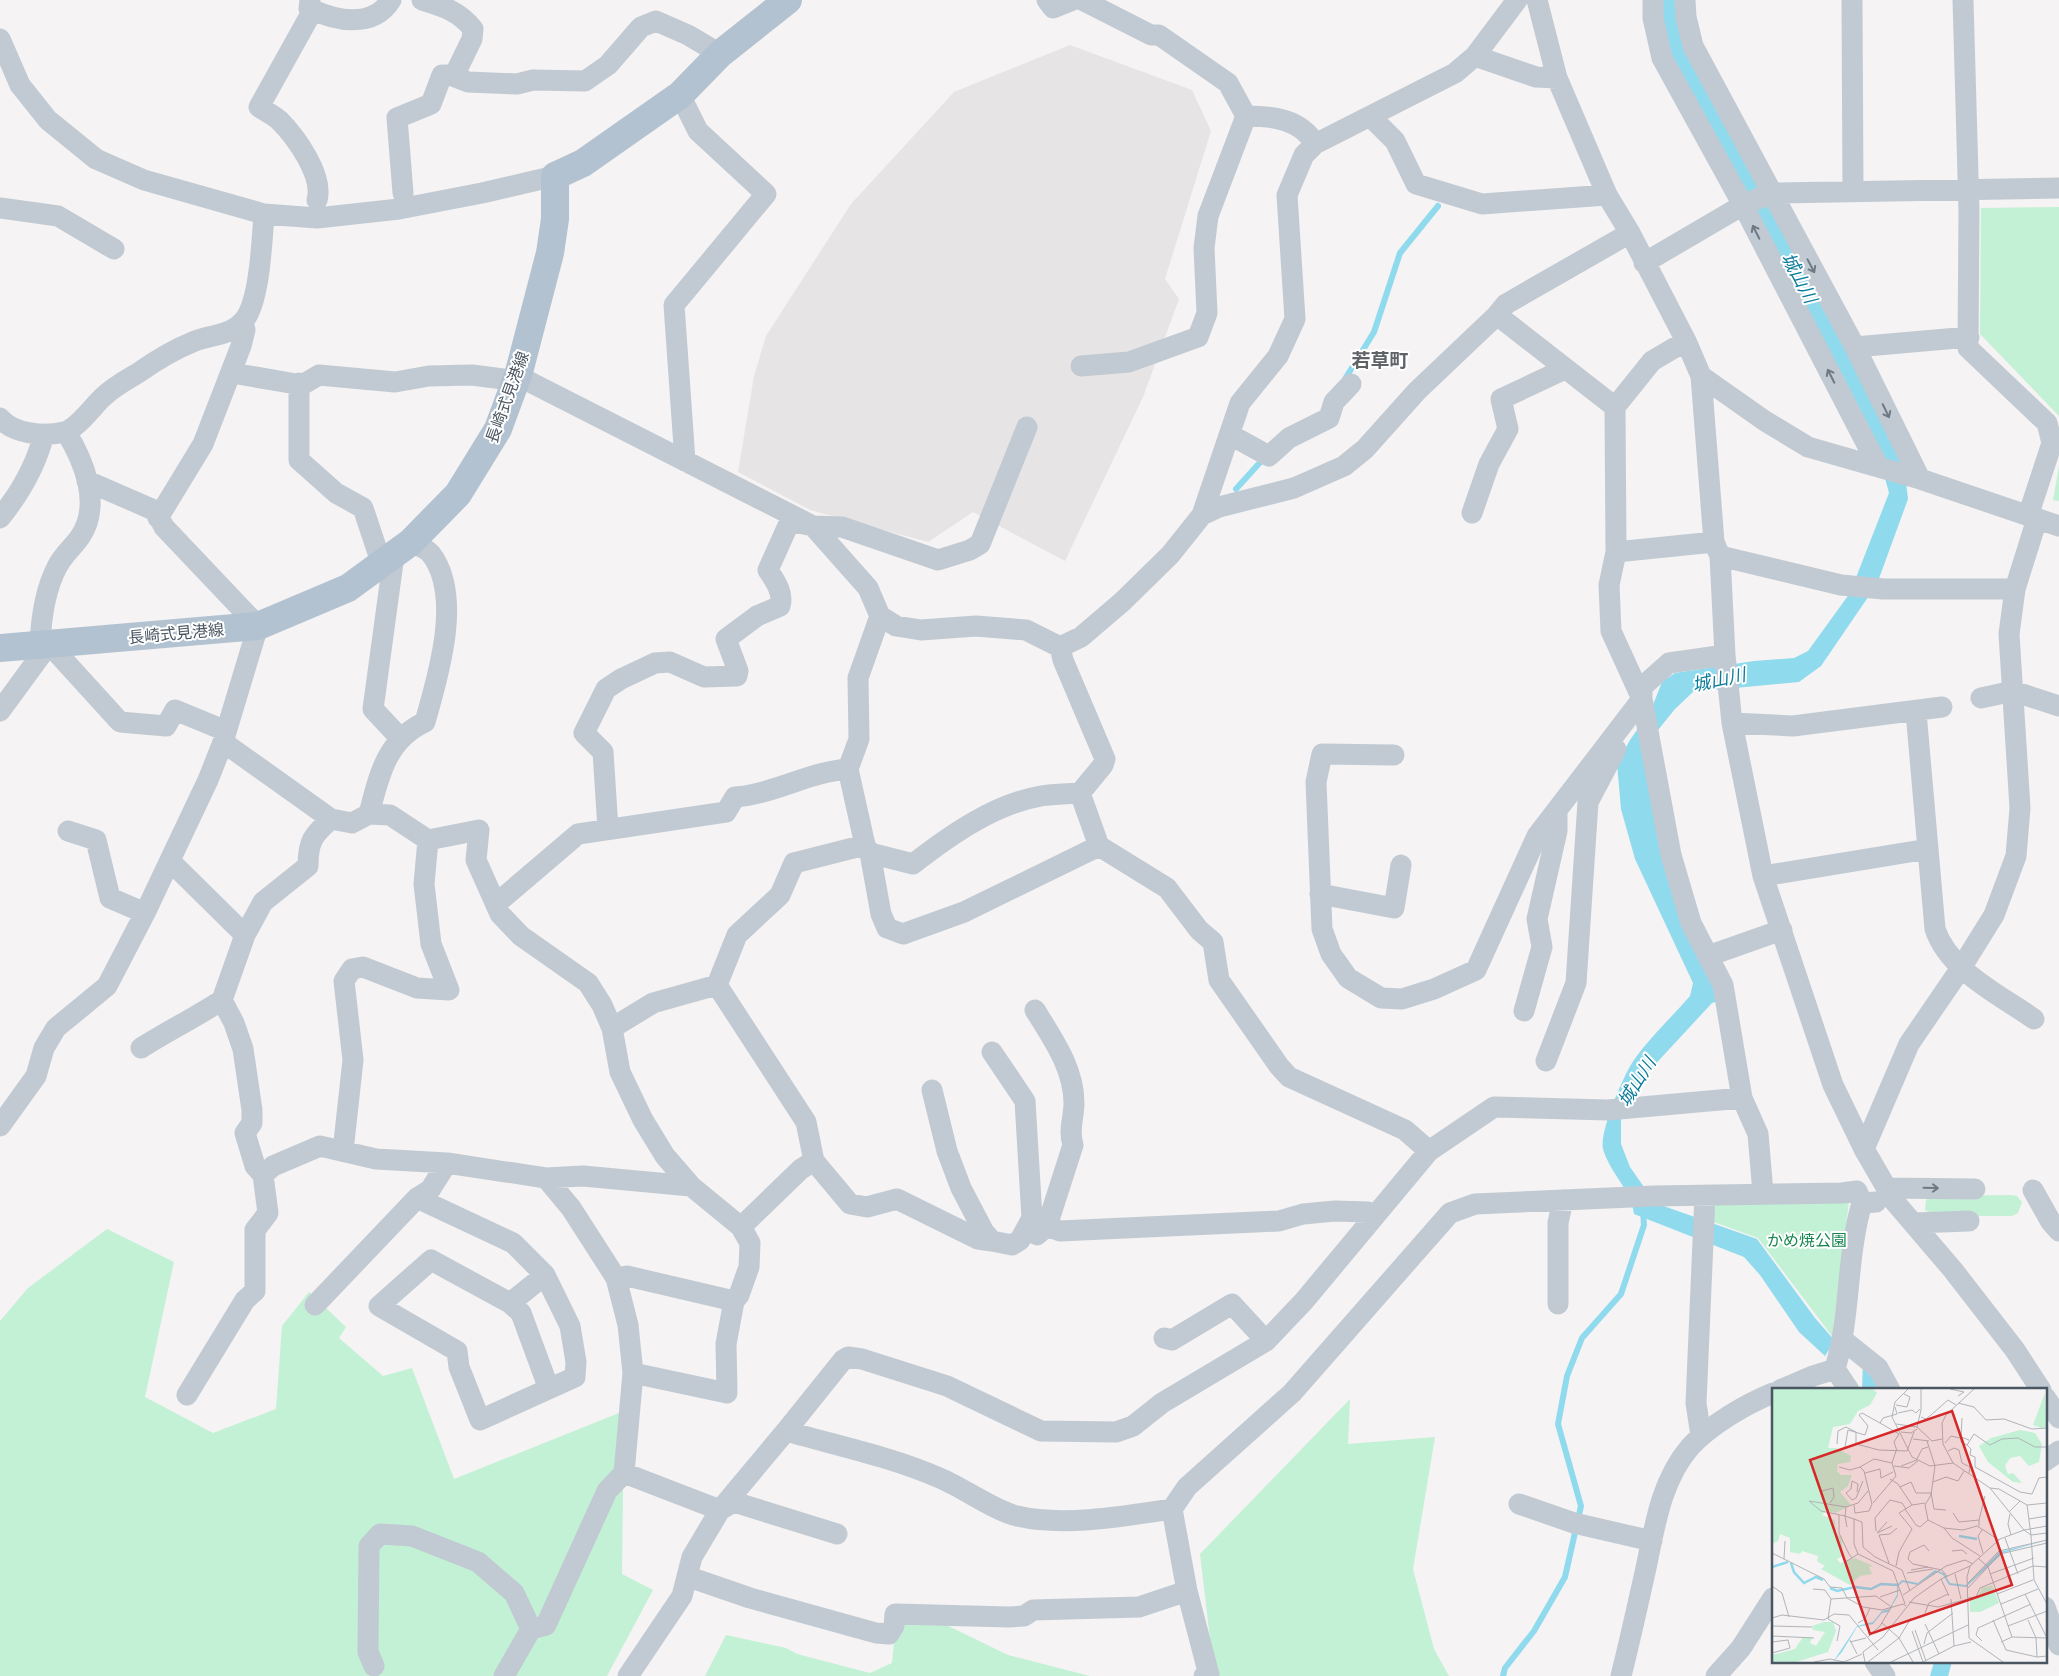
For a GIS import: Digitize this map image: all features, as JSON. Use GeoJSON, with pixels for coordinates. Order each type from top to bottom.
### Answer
{"type":"FeatureCollection","features":[{"type":"Feature","properties":{"kind":"main road"},"geometry":{"type":"LineString","coordinates":[[555,176],[583,163],[680,95],[720,54],[788,0]]}},
{"type":"Feature","properties":{"kind":"main road","name":"長崎式見港線"},"geometry":{"type":"LineString","coordinates":[[0,648],[258,626],[348,588],[396,554],[458,494],[498,429],[516,380],[550,253],[555,219],[555,176]]}},
{"type":"Feature","properties":{"kind":"street"},"geometry":{"type":"LineString","coordinates":[[316,200],[319,190],[309,160],[279,120],[259,107],[306,4],[331,18],[365,20],[376,15],[392,0]]}},
{"type":"Feature","properties":{"kind":"street"},"geometry":{"type":"LineString","coordinates":[[422,0],[438,4],[459,14],[473,29],[472,39],[454,76]]}},
{"type":"Feature","properties":{"kind":"street"},"geometry":{"type":"LineString","coordinates":[[1047,0],[1053,8],[1073,0]]}},
{"type":"Feature","properties":{"kind":"street"},"geometry":{"type":"LineString","coordinates":[[1080,366],[1129,362],[1198,337],[1207,313],[1204,248],[1208,216],[1246,116],[1228,83],[1159,35],[1151,35],[1082,0]]}},
{"type":"Feature","properties":{"kind":"street"},"geometry":{"type":"LineString","coordinates":[[1060,647],[1081,637],[1122,602],[1170,555],[1202,514],[1240,403],[1278,356],[1295,319],[1287,194],[1304,155],[1315,144],[1455,73],[1475,56],[1517,0]]}},
{"type":"Feature","properties":{"kind":"street"},"geometry":{"type":"LineString","coordinates":[[1537,0],[1557,78],[1607,195],[1630,234],[1686,341],[1701,376],[1732,723],[1763,876],[1833,1085],[1864,1149],[1890,1194],[2015,1350],[2040,1388]]}},
{"type":"Feature","properties":{"kind":"street"},"geometry":{"type":"LineString","coordinates":[[1653,0],[1653,18],[1662,58],[1743,205],[1878,466]]}},
{"type":"Feature","properties":{"kind":"street"},"geometry":{"type":"LineString","coordinates":[[1686,0],[1686,17],[1693,46],[1855,347],[1920,479]]}},
{"type":"Feature","properties":{"kind":"street"},"geometry":{"type":"LineString","coordinates":[[1852,0],[1853,192]]}},
{"type":"Feature","properties":{"kind":"street"},"geometry":{"type":"LineString","coordinates":[[1864,1149],[1909,1044],[1961,968],[1994,915],[2016,856],[2020,808],[2009,634],[2015,589],[2052,443],[2047,423],[1968,348],[1963,0]]}},
{"type":"Feature","properties":{"kind":"street"},"geometry":{"type":"LineString","coordinates":[[403,193],[397,118],[431,104],[442,75],[454,76],[468,82],[517,84],[533,80],[586,81],[608,65],[641,27],[656,22],[688,36],[720,54]]}},
{"type":"Feature","properties":{"kind":"street"},"geometry":{"type":"LineString","coordinates":[[0,38],[20,84],[48,120],[96,159],[144,180],[264,214],[317,218],[399,209],[482,193],[555,176]]}},
{"type":"Feature","properties":{"kind":"street"},"geometry":{"type":"LineString","coordinates":[[1475,56],[1536,77],[1557,78]]}},
{"type":"Feature","properties":{"kind":"street"},"geometry":{"type":"LineString","coordinates":[[680,95],[698,131],[766,194],[674,305],[685,461]]}},
{"type":"Feature","properties":{"kind":"street"},"geometry":{"type":"LineString","coordinates":[[1246,116],[1271,116],[1287,122],[1309,132],[1315,144]]}},
{"type":"Feature","properties":{"kind":"street"},"geometry":{"type":"LineString","coordinates":[[1371,117],[1396,141],[1416,184],[1482,204],[1607,195]]}},
{"type":"Feature","properties":{"kind":"street"},"geometry":{"type":"LineString","coordinates":[[1644,263],[1743,205],[1772,193],[2059,188]]}},
{"type":"Feature","properties":{"kind":"street"},"geometry":{"type":"LineString","coordinates":[[0,208],[58,216],[114,249]]}},
{"type":"Feature","properties":{"kind":"street"},"geometry":{"type":"LineString","coordinates":[[0,418],[14,429],[44,434],[66,432],[104,396],[138,372],[183,346],[196,340],[225,334],[242,322],[249,313],[260,268],[264,214]]}},
{"type":"Feature","properties":{"kind":"street"},"geometry":{"type":"LineString","coordinates":[[1202,514],[1219,507],[1294,488],[1344,466],[1365,449],[1417,391],[1497,316],[1506,304],[1524,292],[1630,234]]}},
{"type":"Feature","properties":{"kind":"street"},"geometry":{"type":"LineString","coordinates":[[1497,316],[1615,407]]}},
{"type":"Feature","properties":{"kind":"street"},"geometry":{"type":"LineString","coordinates":[[158,518],[203,444],[232,373],[245,330],[242,322]]}},
{"type":"Feature","properties":{"kind":"street"},"geometry":{"type":"LineString","coordinates":[[1855,347],[1969,337]]}},
{"type":"Feature","properties":{"kind":"street"},"geometry":{"type":"LineString","coordinates":[[1686,341],[1652,361],[1615,407],[1616,552],[1609,585],[1611,631],[1643,707],[1652,745],[1671,855],[1691,923],[1723,985],[1742,1098],[1758,1134],[1763,1194]]}},
{"type":"Feature","properties":{"kind":"street"},"geometry":{"type":"LineString","coordinates":[[1472,513],[1489,464],[1508,429],[1501,399],[1565,369]]}},
{"type":"Feature","properties":{"kind":"street"},"geometry":{"type":"LineString","coordinates":[[232,373],[298,384],[304,384],[319,375],[395,382],[429,376],[472,375],[516,380],[685,461],[813,526],[868,588],[880,616],[896,626],[921,630],[976,626],[1026,630],[1060,647]]}},
{"type":"Feature","properties":{"kind":"street"},"geometry":{"type":"LineString","coordinates":[[1701,376],[1765,421],[1808,446],[1920,479],[2059,526]]}},
{"type":"Feature","properties":{"kind":"street"},"geometry":{"type":"LineString","coordinates":[[298,384],[298,460],[336,493],[363,508],[396,554],[373,709],[400,738]]}},
{"type":"Feature","properties":{"kind":"street"},"geometry":{"type":"LineString","coordinates":[[1228,438],[1236,438],[1269,456],[1289,438],[1329,418],[1334,402],[1351,384]]}},
{"type":"Feature","properties":{"kind":"street"},"geometry":{"type":"LineString","coordinates":[[608,829],[603,752],[584,733],[606,689],[621,679],[655,663],[670,662],[704,677],[737,676],[738,671],[726,639],[757,616],[780,606],[782,600],[778,585],[768,570],[790,521],[813,526],[842,527],[938,560],[970,550],[980,544],[1027,427]]}},
{"type":"Feature","properties":{"kind":"street"},"geometry":{"type":"LineString","coordinates":[[66,432],[80,458],[88,481],[87,520],[80,537],[60,560],[49,584],[41,627],[45,644],[120,722],[166,726],[175,710],[225,736],[332,819],[352,823],[369,814],[390,815],[428,840],[479,830],[476,860],[497,903],[500,914],[521,936],[588,983],[612,1028],[620,1072],[643,1120],[665,1156],[691,1186],[741,1227],[750,1243],[749,1266],[739,1294],[734,1301],[726,1344],[727,1393],[633,1372]]}},
{"type":"Feature","properties":{"kind":"street"},"geometry":{"type":"LineString","coordinates":[[0,518],[31,473],[39,454],[44,434]]}},
{"type":"Feature","properties":{"kind":"street"},"geometry":{"type":"LineString","coordinates":[[0,1126],[36,1076],[44,1048],[56,1028],[107,986],[145,913],[208,780],[225,736],[258,626],[164,527],[156,511],[88,481]]}},
{"type":"Feature","properties":{"kind":"street"},"geometry":{"type":"LineString","coordinates":[[1616,552],[1717,549],[1841,584],[1883,589],[2015,589]]}},
{"type":"Feature","properties":{"kind":"street"},"geometry":{"type":"LineString","coordinates":[[369,814],[378,778],[389,752],[400,738],[425,722],[441,664],[446,627],[444,581],[430,552],[396,554]]}},
{"type":"Feature","properties":{"kind":"street"},"geometry":{"type":"LineString","coordinates":[[880,616],[858,678],[859,739],[848,769],[868,849],[881,914],[887,928],[903,934],[964,912],[1099,846]]}},
{"type":"Feature","properties":{"kind":"street"},"geometry":{"type":"LineString","coordinates":[[0,711],[45,644]]}},
{"type":"Feature","properties":{"kind":"street"},"geometry":{"type":"LineString","coordinates":[[716,985],[738,935],[780,895],[794,863],[868,849],[913,864],[942,841],[1000,809],[1040,796],[1080,793],[1103,766],[1104,759],[1063,660],[1060,647]]}},
{"type":"Feature","properties":{"kind":"street"},"geometry":{"type":"LineString","coordinates":[[1546,1061],[1576,984],[1588,802],[1643,707],[1642,687],[1669,663],[1725,655]]}},
{"type":"Feature","properties":{"kind":"street"},"geometry":{"type":"LineString","coordinates":[[1981,698],[2013,691],[2059,706]]}},
{"type":"Feature","properties":{"kind":"street"},"geometry":{"type":"LineString","coordinates":[[1394,755],[1322,754],[1316,782],[1322,929],[1331,954],[1348,978],[1381,998],[1402,999],[1434,989],[1476,970],[1537,836],[1643,707]]}},
{"type":"Feature","properties":{"kind":"street"},"geometry":{"type":"LineString","coordinates":[[1732,723],[1793,726],[1916,712],[1942,707]]}},
{"type":"Feature","properties":{"kind":"street"},"geometry":{"type":"LineString","coordinates":[[1916,712],[1935,929],[1940,942],[1961,968],[2034,1019]]}},
{"type":"Feature","properties":{"kind":"street"},"geometry":{"type":"LineString","coordinates":[[497,903],[578,834],[726,812],[734,797],[749,796],[826,771],[848,769]]}},
{"type":"Feature","properties":{"kind":"street"},"geometry":{"type":"LineString","coordinates":[[1080,793],[1099,846],[1167,888],[1199,930],[1213,942],[1220,980],[1279,1066],[1290,1077],[1405,1130],[1428,1151]]}},
{"type":"Feature","properties":{"kind":"street"},"geometry":{"type":"LineString","coordinates":[[1524,1011],[1542,947],[1538,918],[1557,831],[1557,810]]}},
{"type":"Feature","properties":{"kind":"street"},"geometry":{"type":"LineString","coordinates":[[141,1048],[170,1029],[195,1018],[222,1000],[245,935],[263,902],[308,866],[308,847],[316,832],[332,819]]}},
{"type":"Feature","properties":{"kind":"street"},"geometry":{"type":"LineString","coordinates":[[68,830],[96,840],[110,898],[145,913]]}},
{"type":"Feature","properties":{"kind":"street"},"geometry":{"type":"LineString","coordinates":[[343,1151],[353,1060],[344,981],[352,969],[363,967],[417,988],[449,990],[431,944],[424,884],[428,840]]}},
{"type":"Feature","properties":{"kind":"street"},"geometry":{"type":"LineString","coordinates":[[1763,876],[1928,849]]}},
{"type":"Feature","properties":{"kind":"street"},"geometry":{"type":"LineString","coordinates":[[170,861],[245,935]]}},
{"type":"Feature","properties":{"kind":"street"},"geometry":{"type":"LineString","coordinates":[[1320,894],[1394,908],[1401,866]]}},
{"type":"Feature","properties":{"kind":"street"},"geometry":{"type":"LineString","coordinates":[[1708,956],[1782,930]]}},
{"type":"Feature","properties":{"kind":"street"},"geometry":{"type":"LineString","coordinates":[[612,1028],[653,1003],[716,985]]}},
{"type":"Feature","properties":{"kind":"street"},"geometry":{"type":"LineString","coordinates":[[716,985],[806,1122],[814,1161],[850,1204],[867,1207],[897,1199],[978,1239],[1012,1245],[1020,1240],[1035,1237],[1047,1226],[1073,1145],[1070,1137],[1074,1103],[1070,1072],[1035,1010]]}},
{"type":"Feature","properties":{"kind":"street"},"geometry":{"type":"LineString","coordinates":[[187,1395],[245,1300],[255,1291],[255,1230],[268,1213],[263,1175],[255,1166],[245,1132],[252,1123],[252,1110],[243,1048],[234,1023],[222,1000]]}},
{"type":"Feature","properties":{"kind":"street"},"geometry":{"type":"LineString","coordinates":[[992,1052],[1025,1100],[1032,1218],[1020,1240]]}},
{"type":"Feature","properties":{"kind":"street"},"geometry":{"type":"LineString","coordinates":[[932,1090],[947,1151],[961,1188],[984,1232],[992,1241]]}},
{"type":"Feature","properties":{"kind":"street"},"geometry":{"type":"LineString","coordinates":[[628,1676],[682,1596],[689,1577],[692,1557],[720,1510],[843,1360],[848,1357],[883,1364],[947,1386],[1041,1431],[1116,1432],[1133,1426],[1162,1403],[1266,1341],[1304,1301],[1428,1151],[1494,1107],[1608,1110],[1742,1098]]}},
{"type":"Feature","properties":{"kind":"street"},"geometry":{"type":"LineString","coordinates":[[263,1175],[273,1166],[320,1146],[376,1159],[447,1162],[546,1178],[582,1176],[691,1186]]}},
{"type":"Feature","properties":{"kind":"street"},"geometry":{"type":"LineString","coordinates":[[741,1227],[801,1169],[814,1161]]}},
{"type":"Feature","properties":{"kind":"street"},"geometry":{"type":"LineString","coordinates":[[315,1305],[417,1198],[430,1190],[447,1162]]}},
{"type":"Feature","properties":{"kind":"street"},"geometry":{"type":"LineString","coordinates":[[504,1676],[531,1629],[546,1625],[607,1491],[624,1473],[633,1372],[628,1325],[616,1278],[571,1208],[546,1178]]}},
{"type":"Feature","properties":{"kind":"street"},"geometry":{"type":"LineString","coordinates":[[1862,1203],[1890,1194],[1975,1189]]}},
{"type":"Feature","properties":{"kind":"street"},"geometry":{"type":"LineString","coordinates":[[2033,1190],[2051,1222],[2059,1231]]}},
{"type":"Feature","properties":{"kind":"street"},"geometry":{"type":"LineString","coordinates":[[1204,1676],[1209,1675],[1187,1591],[1172,1510],[1187,1487],[1292,1393],[1450,1213],[1475,1204],[1654,1196],[1704,1204],[1763,1194],[1842,1193],[1857,1191],[1862,1203],[1856,1224],[1843,1341],[1835,1368],[1848,1388]]}},
{"type":"Feature","properties":{"kind":"street"},"geometry":{"type":"LineString","coordinates":[[417,1198],[513,1243],[545,1275],[570,1326],[576,1362],[574,1376],[549,1389],[480,1420],[459,1367],[457,1351],[379,1306],[431,1260],[505,1298],[521,1313],[549,1389]]}},
{"type":"Feature","properties":{"kind":"street"},"geometry":{"type":"LineString","coordinates":[[1558,1304],[1558,1223],[1563,1200]]}},
{"type":"Feature","properties":{"kind":"street"},"geometry":{"type":"LineString","coordinates":[[1701,1436],[1696,1403],[1704,1204]]}},
{"type":"Feature","properties":{"kind":"street"},"geometry":{"type":"LineString","coordinates":[[1047,1226],[1060,1231],[1242,1224],[1279,1221],[1303,1214],[1335,1211],[1368,1212],[1374,1217]]}},
{"type":"Feature","properties":{"kind":"street"},"geometry":{"type":"LineString","coordinates":[[1914,1223],[1969,1221]]}},
{"type":"Feature","properties":{"kind":"street"},"geometry":{"type":"LineString","coordinates":[[510,1303],[545,1275]]}},
{"type":"Feature","properties":{"kind":"street"},"geometry":{"type":"LineString","coordinates":[[616,1278],[627,1276],[734,1301]]}},
{"type":"Feature","properties":{"kind":"street"},"geometry":{"type":"LineString","coordinates":[[1164,1338],[1172,1340],[1232,1304],[1266,1341]]}},
{"type":"Feature","properties":{"kind":"street"},"geometry":{"type":"LineString","coordinates":[[1843,1341],[1878,1368],[1889,1388]]}},
{"type":"Feature","properties":{"kind":"street"},"geometry":{"type":"LineString","coordinates":[[1785,1388],[1835,1368]]}},
{"type":"Feature","properties":{"kind":"street"},"geometry":{"type":"LineString","coordinates":[[1622,1676],[1659,1506],[1671,1476],[1690,1448],[1701,1436],[1752,1402],[1772,1393]]}},
{"type":"Feature","properties":{"kind":"street"},"geometry":{"type":"LineString","coordinates":[[2046,1398],[2059,1418]]}},
{"type":"Feature","properties":{"kind":"street"},"geometry":{"type":"LineString","coordinates":[[786,1431],[908,1466],[942,1479],[1015,1516],[1043,1520],[1109,1518],[1172,1510]]}},
{"type":"Feature","properties":{"kind":"street"},"geometry":{"type":"LineString","coordinates":[[2046,1461],[2059,1451]]}},
{"type":"Feature","properties":{"kind":"street"},"geometry":{"type":"LineString","coordinates":[[624,1473],[720,1510]]}},
{"type":"Feature","properties":{"kind":"street"},"geometry":{"type":"LineString","coordinates":[[720,1510],[734,1502],[837,1534]]}},
{"type":"Feature","properties":{"kind":"street"},"geometry":{"type":"LineString","coordinates":[[1519,1504],[1574,1523],[1652,1542]]}},
{"type":"Feature","properties":{"kind":"street"},"geometry":{"type":"LineString","coordinates":[[374,1666],[368,1652],[369,1546],[380,1534],[412,1536],[478,1562],[514,1593],[531,1629]]}},
{"type":"Feature","properties":{"kind":"street"},"geometry":{"type":"LineString","coordinates":[[689,1577],[750,1598],[876,1633],[889,1634],[894,1626],[895,1614],[1009,1617],[1024,1616],[1033,1610],[1139,1607],[1187,1591]]}},
{"type":"Feature","properties":{"kind":"street"},"geometry":{"type":"LineString","coordinates":[[1716,1676],[1741,1648],[1772,1600]]}},
{"type":"Feature","properties":{"kind":"street"},"geometry":{"type":"LineString","coordinates":[[2046,1610],[2059,1645]]}},
{"type":"Feature","properties":{"kind":"street"},"geometry":{"type":"LineString","coordinates":[[1876,1664],[1885,1676]]}},
{"type":"Feature","properties":{"kind":"shaded area"},"geometry":{"type":"Polygon","coordinates":[[[1070,45],[1192,90],[1211,131],[1165,279],[1179,299],[1143,397],[1065,561],[973,512],[928,542],[810,510],[738,472],[754,376],[766,336],[851,204],[954,92],[1070,45]]]}},
{"type":"Feature","properties":{"kind":"green space"},"geometry":{"type":"Polygon","coordinates":[[[2059,207],[2059,416],[1980,334],[1981,208],[2059,207]]]}},
{"type":"Feature","properties":{"kind":"green space"},"geometry":{"type":"Polygon","coordinates":[[[2059,466],[2059,501],[2053,500],[2059,466]]]}},
{"type":"Feature","properties":{"kind":"green space"},"geometry":{"type":"Polygon","coordinates":[[[1931,1196],[2017,1196],[2022,1202],[2018,1213],[2012,1216],[1936,1216],[1925,1210],[1926,1200],[1931,1196]]]}},
{"type":"Feature","properties":{"kind":"green space","name":"かめ焼公園"},"geometry":{"type":"Polygon","coordinates":[[[1849,1202],[1832,1336],[1758,1238],[1711,1221],[1711,1205],[1849,1202]]]}},
{"type":"Feature","properties":{"kind":"green space"},"geometry":{"type":"Polygon","coordinates":[[[107,1229],[174,1262],[145,1397],[213,1433],[276,1409],[282,1326],[309,1292],[346,1327],[339,1338],[383,1376],[412,1368],[454,1479],[624,1411],[622,1574],[653,1590],[607,1676],[0,1676],[0,1321],[28,1288],[107,1229]]]}},
{"type":"Feature","properties":{"kind":"green space"},"geometry":{"type":"Polygon","coordinates":[[[1350,1399],[1348,1444],[1435,1437],[1413,1569],[1434,1649],[1449,1676],[1205,1676],[1211,1647],[1200,1554],[1350,1399]]]}},
{"type":"Feature","properties":{"kind":"green space"},"geometry":{"type":"Polygon","coordinates":[[[896,1621],[938,1621],[1008,1655],[1090,1676],[705,1676],[726,1635],[786,1648],[797,1654],[870,1673],[892,1663],[896,1621]]]}},
{"type":"Feature","properties":{"kind":"water","name":"城山川"},"geometry":{"type":"Polygon","coordinates":[[[1659,0],[1680,0],[1903,459],[1908,499],[1877,584],[1821,666],[1799,682],[1693,692],[1675,709],[1645,746],[1719,1001],[1712,1003],[1649,1071],[1636,1100],[1621,1118],[1621,1144],[1630,1167],[1655,1203],[1757,1239],[1815,1318],[1835,1341],[1883,1388],[1860,1388],[1799,1332],[1760,1275],[1744,1257],[1634,1214],[1629,1197],[1610,1166],[1603,1149],[1608,1117],[1630,1067],[1647,1043],[1690,996],[1693,983],[1635,859],[1621,809],[1617,764],[1630,740],[1651,710],[1662,682],[1675,673],[1754,661],[1794,658],[1808,651],[1850,593],[1889,493],[1879,456],[1668,57],[1659,0]]]}},
{"type":"Feature","properties":{"kind":"water"},"geometry":{"type":"Polygon","coordinates":[[[1933,1664],[1951,1664],[1948,1676],[1930,1676],[1933,1664]]]}},
{"type":"Feature","properties":{"kind":"pier"},"geometry":{"type":"Polygon","coordinates":[[[1836,1338],[1863,1360],[1862,1388],[1860,1388],[1825,1356],[1836,1338]]]}},
{"type":"Feature","properties":{"kind":"waterway"},"geometry":{"type":"LineString","coordinates":[[1345,379],[1374,332],[1400,253],[1438,206]]}},
{"type":"Feature","properties":{"kind":"waterway"},"geometry":{"type":"LineString","coordinates":[[1236,489],[1264,458]]}},
{"type":"Feature","properties":{"kind":"waterway"},"geometry":{"type":"LineString","coordinates":[[1503,1676],[1505,1668],[1534,1631],[1565,1577],[1581,1506],[1558,1424],[1567,1376],[1582,1338],[1621,1294],[1644,1225],[1643,1211]]}},
{"type":"Feature","properties":{"kind":"district","name":"若草町"},"geometry":{"type":"Point","coordinates":[1380,360]}}]}
